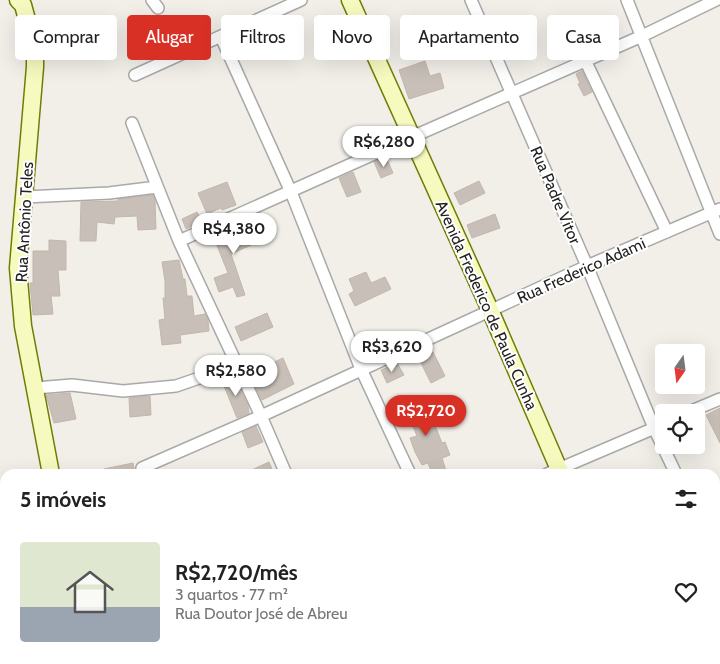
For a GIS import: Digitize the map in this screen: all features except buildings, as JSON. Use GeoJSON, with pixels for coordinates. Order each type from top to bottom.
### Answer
{"type":"FeatureCollection","features":[{"type":"Feature","properties":{"kind":"main road","name":"Avenida Frederico de Paula Cunha"},"geometry":{"type":"LineString","coordinates":[[350,0],[490,310],[554,469]]}},
{"type":"Feature","properties":{"kind":"main road","name":"Rua Antônio Teles"},"geometry":{"type":"LineString","coordinates":[[25,2],[35,49],[35,67],[18,268],[23,326],[50,469]]}},
{"type":"Feature","properties":{"kind":"street"},"geometry":{"type":"LineString","coordinates":[[135,75],[301,0]]}},
{"type":"Feature","properties":{"kind":"street","name":"Rua Padre Vitor"},"geometry":{"type":"LineString","coordinates":[[471,0],[655,417]]}},
{"type":"Feature","properties":{"kind":"street"},"geometry":{"type":"LineString","coordinates":[[627,0],[715,211],[720,234]]}},
{"type":"Feature","properties":{"kind":"street"},"geometry":{"type":"LineString","coordinates":[[619,46],[716,0]]}},
{"type":"Feature","properties":{"kind":"street"},"geometry":{"type":"LineString","coordinates":[[220,37],[291,192],[361,369],[408,469]]}},
{"type":"Feature","properties":{"kind":"street"},"geometry":{"type":"LineString","coordinates":[[179,241],[585,60],[667,232]]}},
{"type":"Feature","properties":{"kind":"street"},"geometry":{"type":"LineString","coordinates":[[132,123],[179,241],[284,469]]}},
{"type":"Feature","properties":{"kind":"street"},"geometry":{"type":"LineString","coordinates":[[25,197],[109,193],[157,187]]}},
{"type":"Feature","properties":{"kind":"street","name":"Rua Frederico Adami"},"geometry":{"type":"LineString","coordinates":[[147,469],[490,310],[715,211]]}},
{"type":"Feature","properties":{"kind":"street"},"geometry":{"type":"LineString","coordinates":[[35,388],[72,385],[123,391],[176,386],[236,365]]}},
{"type":"Feature","properties":{"kind":"street"},"geometry":{"type":"LineString","coordinates":[[705,405],[720,399]]}},
{"type":"Feature","properties":{"kind":"street"},"geometry":{"type":"LineString","coordinates":[[562,469],[655,428]]}},
{"type":"Feature","properties":{"kind":"street","name":"Rua Padre Vitor"},"geometry":{"type":"LineString","coordinates":[[669,454],[674,469]]}}]}
